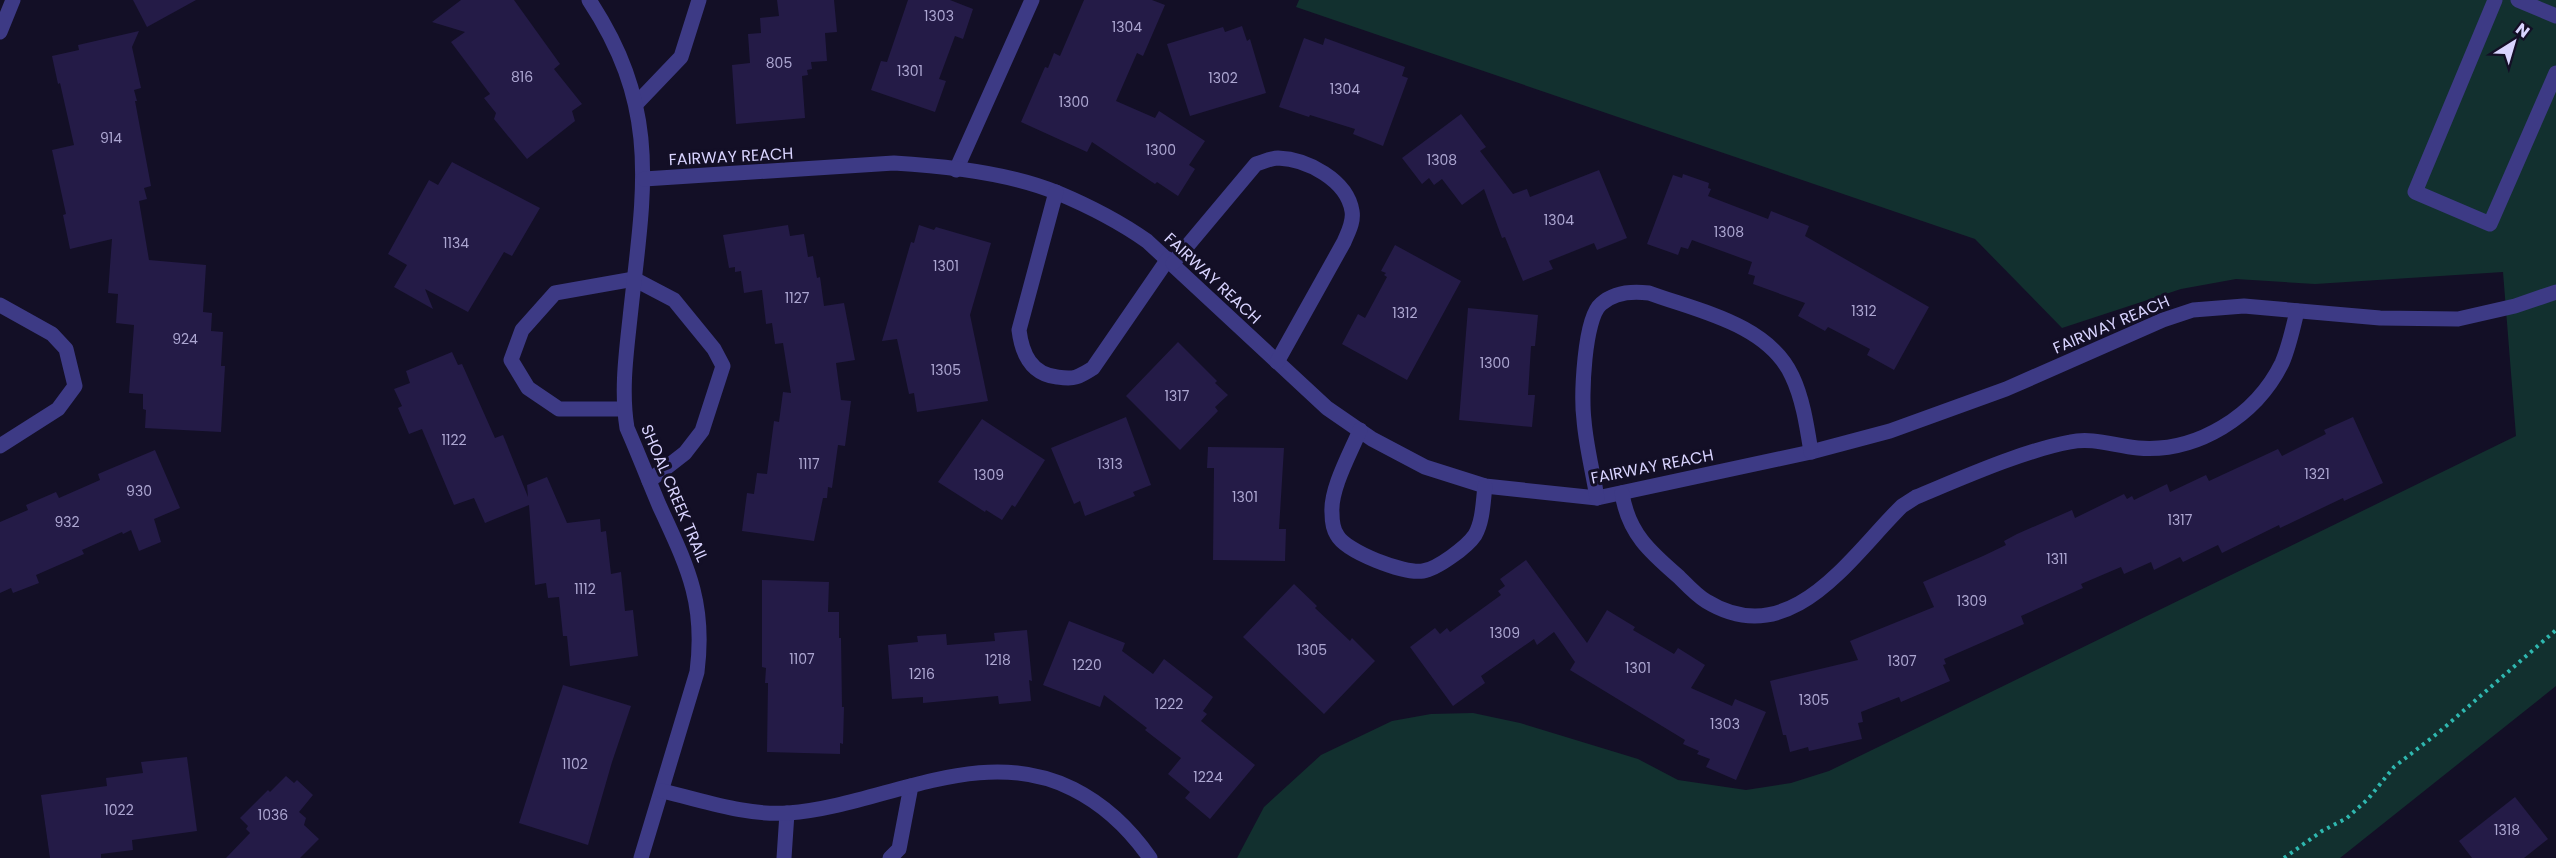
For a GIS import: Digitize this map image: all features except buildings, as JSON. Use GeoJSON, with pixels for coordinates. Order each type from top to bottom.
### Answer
{"type":"FeatureCollection","features":[{"type":"Feature","properties":{"kind":"street"},"geometry":{"type":"LineString","coordinates":[[0,32],[13,0]]}},
{"type":"Feature","properties":{"kind":"street","name":"SHOAL CREEK TRAIL"},"geometry":{"type":"LineString","coordinates":[[589,0],[604,22],[620,56],[637,103],[642,135],[644,179],[625,368],[624,409],[627,428],[683,554],[694,587],[700,622],[701,643],[697,672],[641,858]]}},
{"type":"Feature","properties":{"kind":"street"},"geometry":{"type":"LineString","coordinates":[[637,103],[681,57],[699,0]]}},
{"type":"Feature","properties":{"kind":"street"},"geometry":{"type":"LineString","coordinates":[[956,170],[1032,0]]}},
{"type":"Feature","properties":{"kind":"street"},"geometry":{"type":"LineString","coordinates":[[2495,0],[2415,192],[2490,224],[2556,73]]}},
{"type":"Feature","properties":{"kind":"street"},"geometry":{"type":"LineString","coordinates":[[2518,0],[2556,16]]}},
{"type":"Feature","properties":{"kind":"street"},"geometry":{"type":"LineString","coordinates":[[1056,192],[1019,330],[1021,346],[1030,364],[1048,376],[1067,379],[1093,368],[1171,261],[1256,164],[1275,158],[1290,160],[1329,175],[1343,187],[1352,211],[1352,223],[1334,261],[1277,362]]}},
{"type":"Feature","properties":{"kind":"street","name":"FAIRWAY REACH"},"geometry":{"type":"LineString","coordinates":[[644,179],[894,163],[1003,177],[1056,192],[1125,226],[1171,261],[1327,408],[1360,430],[1425,467],[1485,486],[1597,498],[1811,452],[1890,431],[2006,388],[2163,320],[2193,310],[2244,306],[2380,318],[2458,319],[2516,306],[2556,292]]}},
{"type":"Feature","properties":{"kind":"street"},"geometry":{"type":"LineString","coordinates":[[624,409],[559,409],[528,388],[511,360],[522,330],[555,293],[634,279],[674,300],[714,349],[723,366],[702,431],[685,453],[649,481]]}},
{"type":"Feature","properties":{"kind":"street"},"geometry":{"type":"LineString","coordinates":[[1597,498],[1584,420],[1583,393],[1589,322],[1601,304],[1616,295],[1636,291],[1649,293],[1738,326],[1767,342],[1793,377],[1806,418],[1811,452]]}},
{"type":"Feature","properties":{"kind":"street"},"geometry":{"type":"LineString","coordinates":[[0,305],[52,334],[66,349],[75,386],[58,409],[0,446]]}},
{"type":"Feature","properties":{"kind":"street"},"geometry":{"type":"LineString","coordinates":[[1622,493],[1631,524],[1642,544],[1705,601],[1728,611],[1752,617],[1787,611],[1812,598],[1902,506],[1916,497],[2032,453],[2071,441],[2094,441],[2138,448],[2168,448],[2194,442],[2218,430],[2253,404],[2282,363],[2298,310]]}},
{"type":"Feature","properties":{"kind":"street"},"geometry":{"type":"LineString","coordinates":[[1360,430],[1336,489],[1332,510],[1335,534],[1344,544],[1354,550],[1403,569],[1420,571],[1434,568],[1474,536],[1480,522],[1485,486]]}},
{"type":"Feature","properties":{"kind":"street"},"geometry":{"type":"LineString","coordinates":[[662,791],[757,812],[787,813],[826,808],[951,777],[993,771],[1022,772],[1060,782],[1091,798],[1120,820],[1150,858]]}},
{"type":"Feature","properties":{"kind":"street"},"geometry":{"type":"LineString","coordinates":[[890,858],[899,849],[911,786]]}},
{"type":"Feature","properties":{"kind":"street"},"geometry":{"type":"LineString","coordinates":[[784,858],[787,813]]}},
{"type":"Feature","properties":{"kind":"path"},"geometry":{"type":"LineString","coordinates":[[2284,858],[2322,831],[2347,818],[2368,799],[2394,767],[2446,726],[2556,630]]}},
{"type":"Feature","properties":{"kind":"green space"},"geometry":{"type":"Polygon","coordinates":[[[1299,0],[2556,0],[2556,686],[2340,858],[1237,858],[1264,807],[1321,755],[1392,721],[1431,714],[1473,713],[1520,723],[1638,759],[1678,780],[1746,790],[1791,783],[1829,771],[2516,436],[2503,272],[2315,284],[2236,279],[2181,289],[2062,328],[1975,239],[1296,7],[1299,0]]]}}]}
